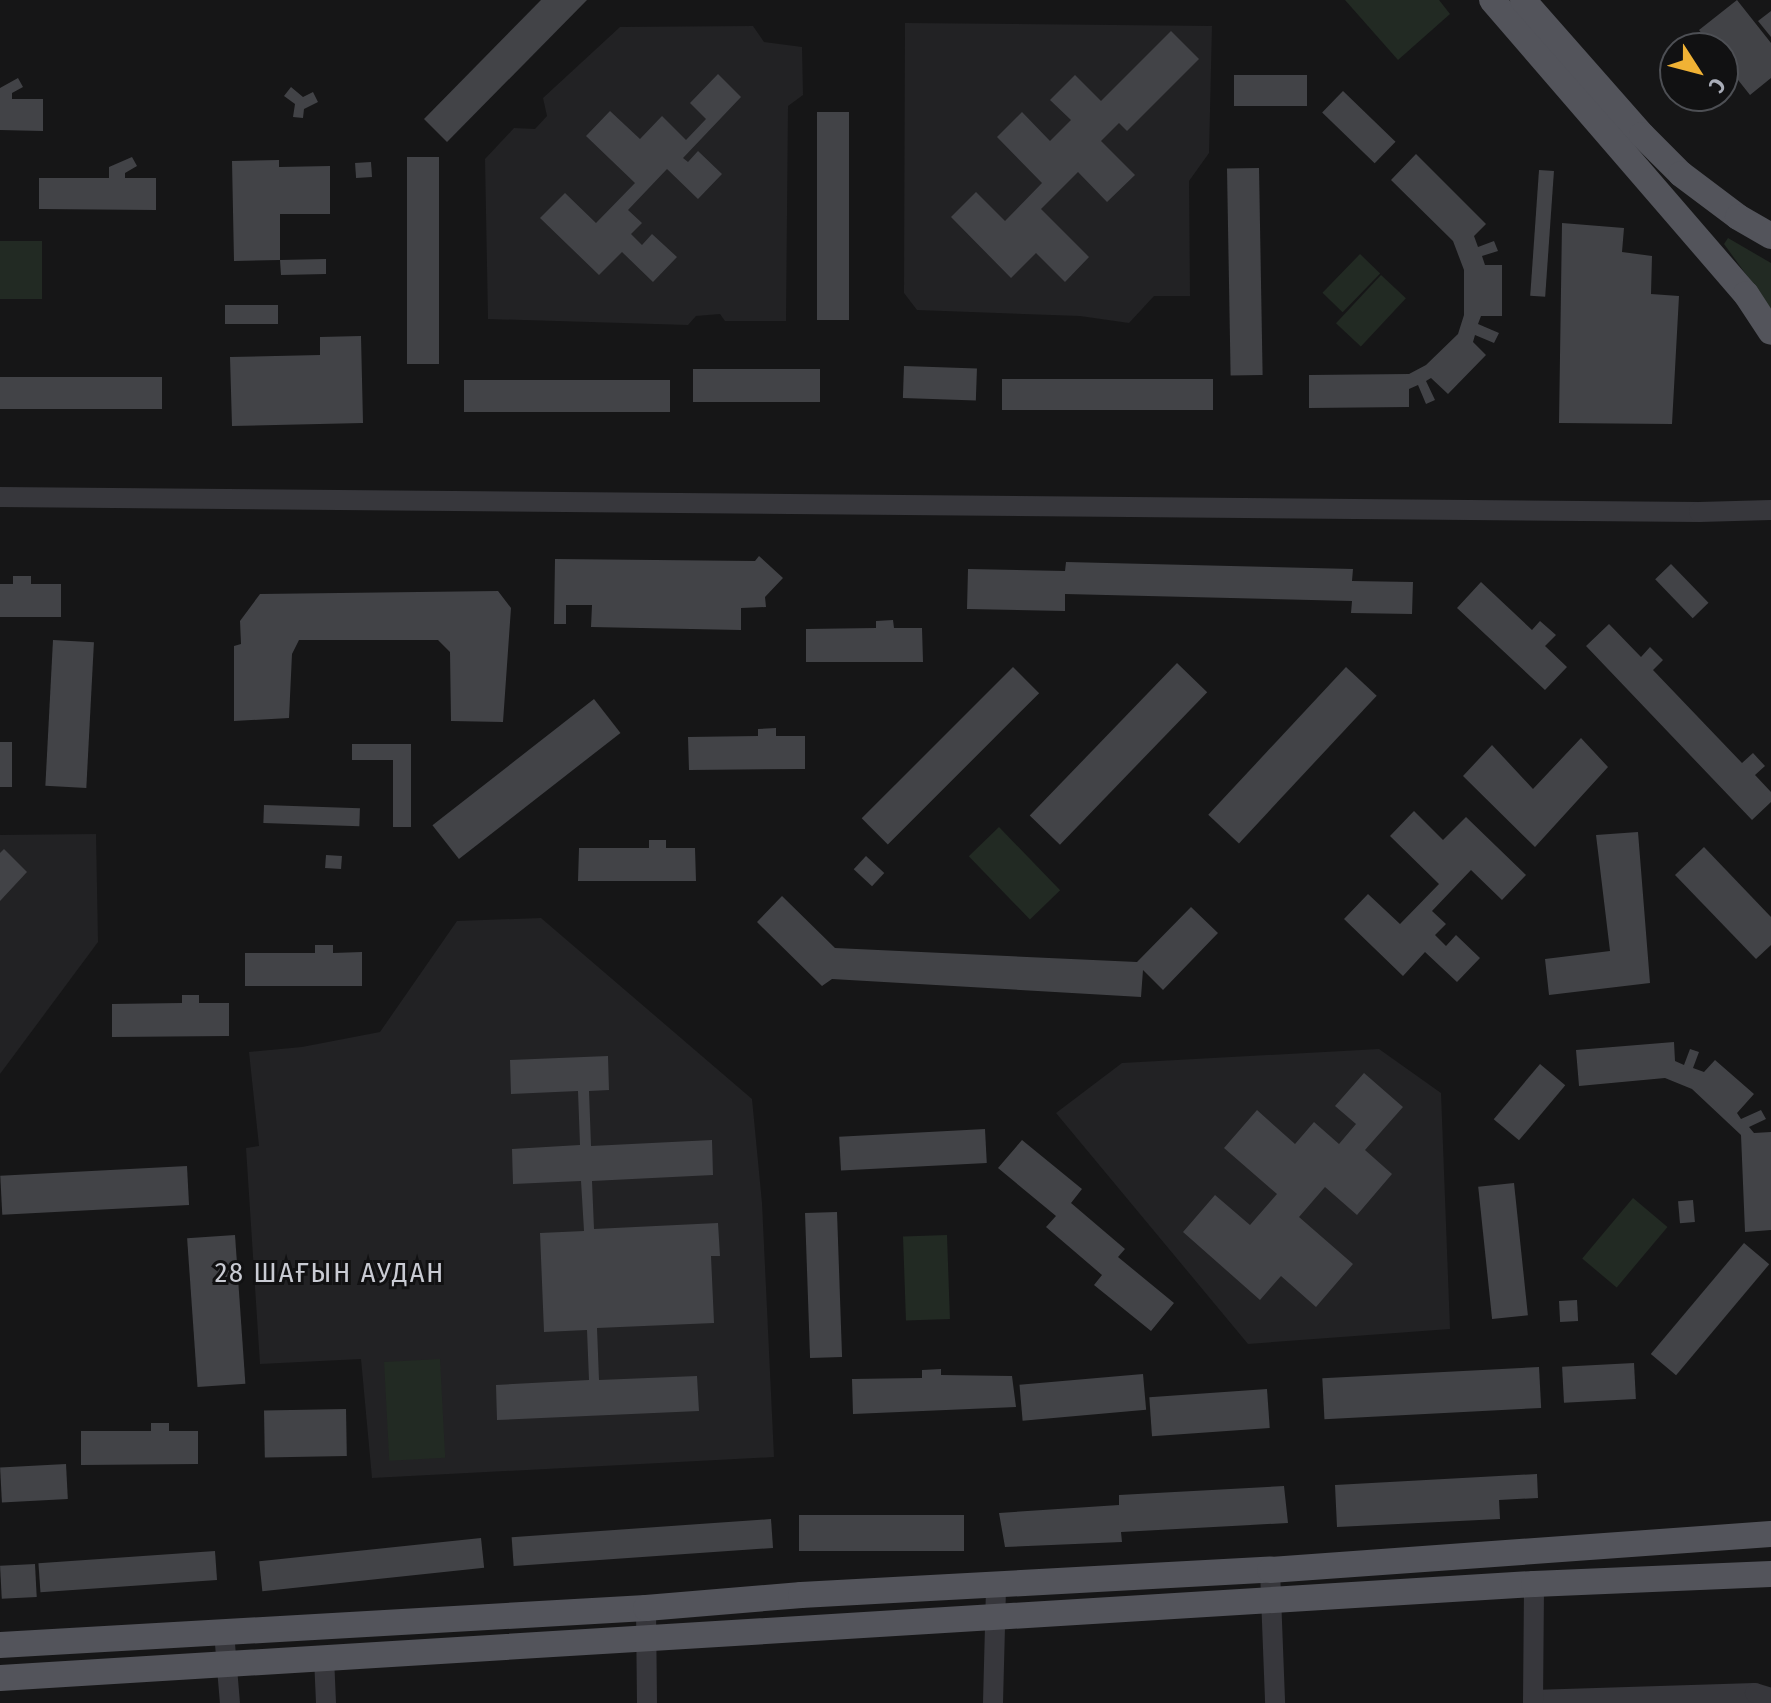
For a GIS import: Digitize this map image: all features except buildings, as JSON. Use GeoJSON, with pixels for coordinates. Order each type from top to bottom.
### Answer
{"type":"FeatureCollection","features":[{"type":"Feature","properties":{"kind":"main road"},"geometry":{"type":"LineString","coordinates":[[1492,0],[1746,294],[1771,332]]}},
{"type":"Feature","properties":{"kind":"main road"},"geometry":{"type":"LineString","coordinates":[[1523,0],[1642,135],[1681,174],[1738,217],[1771,236]]}},
{"type":"Feature","properties":{"kind":"main road"},"geometry":{"type":"LineString","coordinates":[[0,1645],[1270,1570],[1771,1534]]}},
{"type":"Feature","properties":{"kind":"main road"},"geometry":{"type":"LineString","coordinates":[[0,1678],[1534,1584],[1771,1574]]}},
{"type":"Feature","properties":{"kind":"street"},"geometry":{"type":"LineString","coordinates":[[0,497],[1699,512],[1771,510]]}},
{"type":"Feature","properties":{"kind":"street"},"geometry":{"type":"LineString","coordinates":[[1270,1570],[1275,1703]]}},
{"type":"Feature","properties":{"kind":"street"},"geometry":{"type":"LineString","coordinates":[[1534,1584],[1533,1701],[1755,1693],[1771,1698]]}},
{"type":"Feature","properties":{"kind":"street"},"geometry":{"type":"LineString","coordinates":[[993,1703],[996,1585]]}},
{"type":"Feature","properties":{"kind":"street"},"geometry":{"type":"LineString","coordinates":[[646,1608],[647,1703]]}},
{"type":"Feature","properties":{"kind":"street"},"geometry":{"type":"LineString","coordinates":[[224,1632],[230,1703]]}},
{"type":"Feature","properties":{"kind":"street"},"geometry":{"type":"LineString","coordinates":[[324,1657],[326,1703]]}},
{"type":"Feature","properties":{"kind":"shaded area"},"geometry":{"type":"Polygon","coordinates":[[[1345,0],[1439,0],[1450,14],[1398,60],[1345,0]]]}},
{"type":"Feature","properties":{"kind":"shaded area"},"geometry":{"type":"Polygon","coordinates":[[[905,23],[1212,26],[1209,153],[1189,181],[1190,296],[1154,296],[1129,323],[1080,316],[917,310],[904,293],[905,23]]]}},
{"type":"Feature","properties":{"kind":"shaded area"},"geometry":{"type":"Polygon","coordinates":[[[753,26],[764,42],[802,47],[803,95],[788,106],[786,321],[725,321],[720,314],[696,316],[688,325],[488,319],[485,159],[514,128],[535,129],[547,116],[543,98],[620,27],[753,26]]]}},
{"type":"Feature","properties":{"kind":"shaded area"},"geometry":{"type":"Polygon","coordinates":[[[1728,238],[1771,263],[1771,309],[1724,244],[1728,238]]]}},
{"type":"Feature","properties":{"kind":"shaded area"},"geometry":{"type":"Polygon","coordinates":[[[0,241],[42,241],[42,299],[0,299],[0,241]]]}},
{"type":"Feature","properties":{"kind":"shaded area"},"geometry":{"type":"Polygon","coordinates":[[[1360,254],[1380,273],[1343,312],[1322,293],[1360,254]]]}},
{"type":"Feature","properties":{"kind":"shaded area"},"geometry":{"type":"Polygon","coordinates":[[[1381,275],[1406,298],[1361,346],[1336,323],[1381,275]]]}},
{"type":"Feature","properties":{"kind":"shaded area"},"geometry":{"type":"Polygon","coordinates":[[[999,827],[1060,890],[1030,919],[969,856],[999,827]]]}},
{"type":"Feature","properties":{"kind":"shaded area"},"geometry":{"type":"Polygon","coordinates":[[[96,834],[98,942],[0,1074],[0,835],[96,834]]]}},
{"type":"Feature","properties":{"kind":"shaded area"},"geometry":{"type":"Polygon","coordinates":[[[541,918],[752,1099],[762,1203],[774,1457],[372,1478],[361,1359],[260,1364],[246,1148],[259,1146],[249,1052],[302,1047],[380,1032],[457,921],[541,918]]]}},
{"type":"Feature","properties":{"kind":"shaded area"},"geometry":{"type":"Polygon","coordinates":[[[1379,1049],[1441,1093],[1450,1329],[1248,1344],[1056,1113],[1122,1063],[1379,1049]]]}},
{"type":"Feature","properties":{"kind":"shaded area"},"geometry":{"type":"Polygon","coordinates":[[[1633,1198],[1667,1227],[1617,1287],[1582,1259],[1633,1198]]]}},
{"type":"Feature","properties":{"kind":"shaded area"},"geometry":{"type":"Polygon","coordinates":[[[947,1235],[950,1319],[906,1320],[903,1237],[947,1235]]]}},
{"type":"Feature","properties":{"kind":"shaded area"},"geometry":{"type":"Polygon","coordinates":[[[440,1359],[445,1458],[389,1461],[384,1362],[440,1359]]]}},
{"type":"Feature","properties":{"kind":"district","name":"28 ШАҒЫН АУДАН"},"geometry":{"type":"Point","coordinates":[330,1273]}}]}
